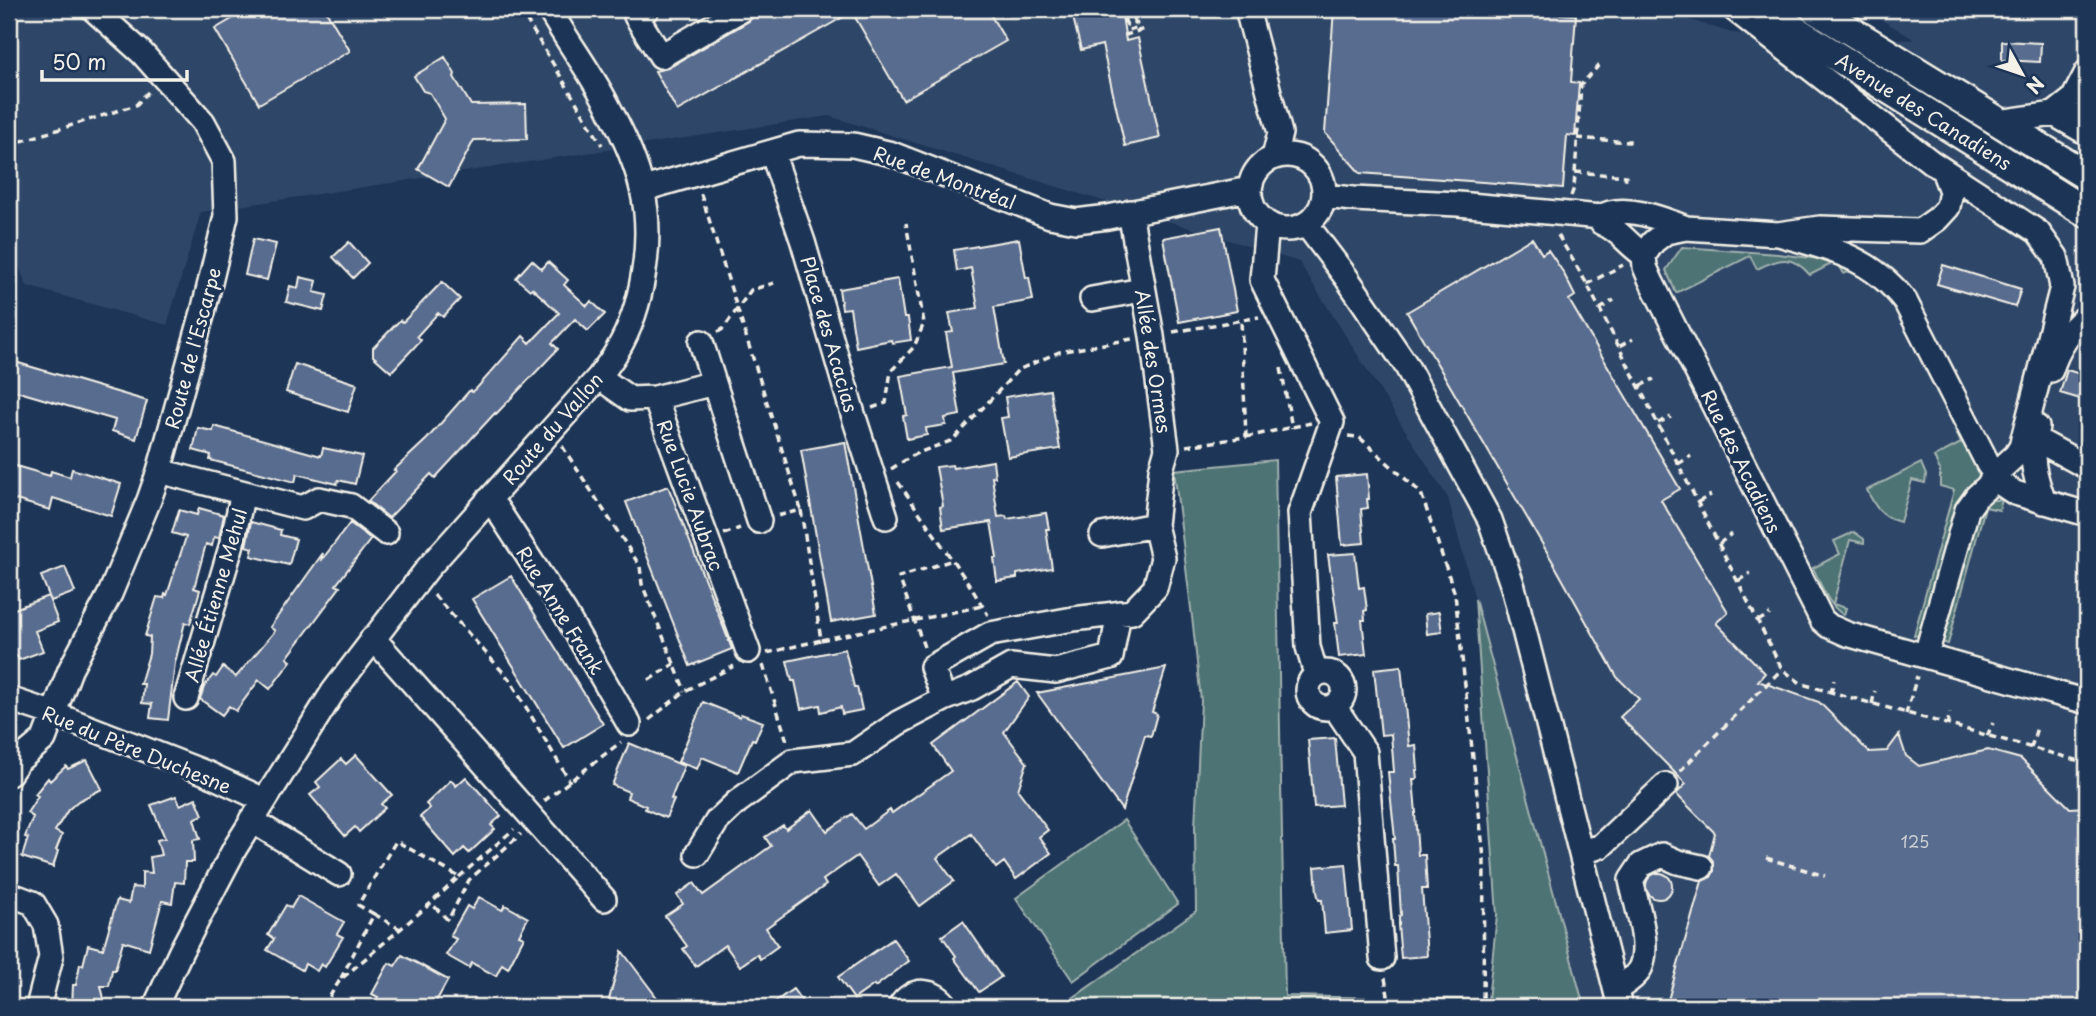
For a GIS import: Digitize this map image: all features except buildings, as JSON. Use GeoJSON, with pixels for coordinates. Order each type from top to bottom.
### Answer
{"type":"FeatureCollection","features":[{"type":"Feature","properties":{"kind":"main road","name":"Avenue des Canadiens"},"geometry":{"type":"LineString","coordinates":[[1761,9],[2087,213]]}},
{"type":"Feature","properties":{"kind":"main road","name":"Avenue des Canadiens"},"geometry":{"type":"LineString","coordinates":[[1815,9],[2087,176]]}},
{"type":"Feature","properties":{"kind":"street","name":"Route de l'Escarpe"},"geometry":{"type":"LineString","coordinates":[[9,774],[18,761],[44,739],[69,670],[110,594],[159,471],[203,312],[226,216],[224,162],[203,122],[142,53],[93,9]]}},
{"type":"Feature","properties":{"kind":"street","name":"Route du Vallon"},"geometry":{"type":"LineString","coordinates":[[160,1005],[181,951],[251,820],[333,692],[428,568],[598,377],[618,349],[639,297],[646,265],[647,231],[643,191],[610,108],[549,9]]}},
{"type":"Feature","properties":{"kind":"street"},"geometry":{"type":"LineString","coordinates":[[647,9],[636,16],[661,56],[742,9]]}},
{"type":"Feature","properties":{"kind":"street"},"geometry":{"type":"LineString","coordinates":[[1247,9],[1280,133],[1274,157]]}},
{"type":"Feature","properties":{"kind":"street"},"geometry":{"type":"LineString","coordinates":[[1734,9],[1943,170],[2038,232],[2056,257],[2062,287],[2028,439],[2033,471],[2044,502]]}},
{"type":"Feature","properties":{"kind":"street"},"geometry":{"type":"LineString","coordinates":[[1999,122],[2054,114],[2080,103],[2087,72]]}},
{"type":"Feature","properties":{"kind":"street"},"geometry":{"type":"LineString","coordinates":[[2054,114],[2087,133]]}},
{"type":"Feature","properties":{"kind":"street","name":"Rue de Montréal"},"geometry":{"type":"LineString","coordinates":[[643,191],[799,144],[853,145],[892,154],[1050,216],[1076,221],[1108,218],[1250,189]]}},
{"type":"Feature","properties":{"kind":"street","name":"Place des Acacias"},"geometry":{"type":"LineString","coordinates":[[772,152],[803,242],[886,517]]}},
{"type":"Feature","properties":{"kind":"street"},"geometry":{"type":"LineString","coordinates":[[1296,155],[1306,159],[1321,175],[1324,196],[1321,207],[1315,217],[1297,228],[1287,229],[1267,224],[1254,209],[1250,189],[1257,169],[1274,157],[1296,155]]}},
{"type":"Feature","properties":{"kind":"street"},"geometry":{"type":"LineString","coordinates":[[1778,234],[1820,228],[1920,231],[1948,207],[1951,191],[1943,170]]}},
{"type":"Feature","properties":{"kind":"street"},"geometry":{"type":"LineString","coordinates":[[1324,196],[1601,216],[1609,211],[1652,214],[1686,228]]}},
{"type":"Feature","properties":{"kind":"street","name":"Allée des Ormes"},"geometry":{"type":"LineString","coordinates":[[932,667],[990,634],[1073,619],[1132,612],[1155,588],[1163,558],[1154,525],[1161,470],[1167,449],[1152,336],[1130,212]]}},
{"type":"Feature","properties":{"kind":"street"},"geometry":{"type":"LineString","coordinates":[[1601,216],[1602,223],[1614,228],[1638,258],[1666,232],[1686,228],[1778,234],[1840,251],[1868,266],[1895,288],[1905,301],[1994,475],[2015,493],[2087,514]]}},
{"type":"Feature","properties":{"kind":"street"},"geometry":{"type":"LineString","coordinates":[[1267,224],[1262,280],[1332,422],[1300,513],[1308,647],[1317,674],[1309,685],[1310,698],[1321,707],[1334,706],[1365,752],[1382,958]]}},
{"type":"Feature","properties":{"kind":"street"},"geometry":{"type":"LineString","coordinates":[[1306,224],[1406,365],[1490,520],[1513,587],[1618,998]]}},
{"type":"Feature","properties":{"kind":"street","name":"Rue des Acadiens"},"geometry":{"type":"LineString","coordinates":[[1638,258],[1645,267],[1822,620],[1838,631],[2087,702]]}},
{"type":"Feature","properties":{"kind":"street"},"geometry":{"type":"LineString","coordinates":[[1092,299],[1142,290]]}},
{"type":"Feature","properties":{"kind":"street"},"geometry":{"type":"LineString","coordinates":[[1926,655],[1967,510],[1994,475],[2016,455],[2028,439],[2055,356],[2077,324],[2087,316]]}},
{"type":"Feature","properties":{"kind":"street"},"geometry":{"type":"LineString","coordinates":[[701,342],[759,521]]}},
{"type":"Feature","properties":{"kind":"street","name":"Rue Lucie Aubrac"},"geometry":{"type":"LineString","coordinates":[[598,377],[630,399],[655,398],[748,651]]}},
{"type":"Feature","properties":{"kind":"street"},"geometry":{"type":"LineString","coordinates":[[655,398],[714,383]]}},
{"type":"Feature","properties":{"kind":"street"},"geometry":{"type":"LineString","coordinates":[[2028,439],[2041,442],[2087,467]]}},
{"type":"Feature","properties":{"kind":"street"},"geometry":{"type":"LineString","coordinates":[[159,471],[303,509],[319,499],[351,506],[386,533]]}},
{"type":"Feature","properties":{"kind":"street","name":"Allée Étienne Mehul"},"geometry":{"type":"LineString","coordinates":[[186,698],[243,493]]}},
{"type":"Feature","properties":{"kind":"street","name":"Rue Anne Frank"},"geometry":{"type":"LineString","coordinates":[[487,501],[497,509],[565,613],[629,724]]}},
{"type":"Feature","properties":{"kind":"street"},"geometry":{"type":"LineString","coordinates":[[1102,535],[1154,525]]}},
{"type":"Feature","properties":{"kind":"street"},"geometry":{"type":"LineString","coordinates":[[697,854],[717,821],[737,802],[793,761],[853,754],[898,723],[1012,666],[1056,671],[1111,657],[1119,614]]}},
{"type":"Feature","properties":{"kind":"street"},"geometry":{"type":"LineString","coordinates":[[372,639],[604,899]]}},
{"type":"Feature","properties":{"kind":"street"},"geometry":{"type":"LineString","coordinates":[[932,667],[944,699]]}},
{"type":"Feature","properties":{"kind":"street","name":"Rue du Père Duchesne"},"geometry":{"type":"LineString","coordinates":[[9,699],[206,774],[264,800]]}},
{"type":"Feature","properties":{"kind":"street"},"geometry":{"type":"LineString","coordinates":[[1581,853],[1601,846],[1666,785]]}},
{"type":"Feature","properties":{"kind":"street"},"geometry":{"type":"LineString","coordinates":[[251,820],[339,874]]}},
{"type":"Feature","properties":{"kind":"street"},"geometry":{"type":"LineString","coordinates":[[1618,998],[1644,961],[1645,945],[1631,880],[1641,865],[1662,855],[1701,867]]}},
{"type":"Feature","properties":{"kind":"street"},"geometry":{"type":"LineString","coordinates":[[9,894],[33,903],[46,925],[51,957],[38,1007]]}},
{"type":"Feature","properties":{"kind":"street"},"geometry":{"type":"LineString","coordinates":[[900,1007],[903,1000],[919,992],[938,996],[947,1007]]}},
{"type":"Feature","properties":{"kind":"path"},"geometry":{"type":"LineString","coordinates":[[520,9],[604,148]]}},
{"type":"Feature","properties":{"kind":"path"},"geometry":{"type":"LineString","coordinates":[[1143,9],[1123,18],[1135,15],[1135,18],[1125,21],[1127,25],[1136,22],[1138,27],[1126,31],[1126,35],[1147,28]]}},
{"type":"Feature","properties":{"kind":"path"},"geometry":{"type":"LineString","coordinates":[[1599,65],[1582,83],[1574,188],[1562,212],[1558,235],[1600,309],[1782,669],[1802,684],[1831,693],[2087,763]]}},
{"type":"Feature","properties":{"kind":"path"},"geometry":{"type":"LineString","coordinates":[[9,145],[136,105],[153,86]]}},
{"type":"Feature","properties":{"kind":"path"},"geometry":{"type":"LineString","coordinates":[[1577,138],[1629,142],[1629,135]]}},
{"type":"Feature","properties":{"kind":"path"},"geometry":{"type":"LineString","coordinates":[[1575,172],[1626,176],[1625,183]]}},
{"type":"Feature","properties":{"kind":"path"},"geometry":{"type":"LineString","coordinates":[[853,414],[886,403],[891,371],[914,348],[924,323],[906,223]]}},
{"type":"Feature","properties":{"kind":"path"},"geometry":{"type":"LineString","coordinates":[[1587,284],[1638,258]]}},
{"type":"Feature","properties":{"kind":"path"},"geometry":{"type":"LineString","coordinates":[[701,342],[723,329],[751,290],[774,283]]}},
{"type":"Feature","properties":{"kind":"path"},"geometry":{"type":"LineString","coordinates":[[1600,309],[1614,300]]}},
{"type":"Feature","properties":{"kind":"path"},"geometry":{"type":"LineString","coordinates":[[1168,333],[1261,316]]}},
{"type":"Feature","properties":{"kind":"path"},"geometry":{"type":"LineString","coordinates":[[1241,320],[1245,437]]}},
{"type":"Feature","properties":{"kind":"path"},"geometry":{"type":"LineString","coordinates":[[890,470],[915,454],[953,440],[1018,370],[1059,352],[1141,338]]}},
{"type":"Feature","properties":{"kind":"path"},"geometry":{"type":"LineString","coordinates":[[1619,346],[1633,338]]}},
{"type":"Feature","properties":{"kind":"path"},"geometry":{"type":"LineString","coordinates":[[1639,387],[1654,379]]}},
{"type":"Feature","properties":{"kind":"path"},"geometry":{"type":"LineString","coordinates":[[1658,423],[1671,416]]}},
{"type":"Feature","properties":{"kind":"path"},"geometry":{"type":"LineString","coordinates":[[1191,446],[1292,428]]}},
{"type":"Feature","properties":{"kind":"path"},"geometry":{"type":"LineString","coordinates":[[1328,436],[1359,437],[1421,493],[1455,594],[1484,858],[1483,1007]]}},
{"type":"Feature","properties":{"kind":"path"},"geometry":{"type":"LineString","coordinates":[[559,442],[640,566],[642,584],[685,691]]}},
{"type":"Feature","properties":{"kind":"path"},"geometry":{"type":"LineString","coordinates":[[1678,464],[1691,456]]}},
{"type":"Feature","properties":{"kind":"path"},"geometry":{"type":"LineString","coordinates":[[748,651],[751,657],[982,606],[898,481]]}},
{"type":"Feature","properties":{"kind":"path"},"geometry":{"type":"LineString","coordinates":[[1698,502],[1711,495]]}},
{"type":"Feature","properties":{"kind":"path"},"geometry":{"type":"LineString","coordinates":[[801,510],[821,640]]}},
{"type":"Feature","properties":{"kind":"path"},"geometry":{"type":"LineString","coordinates":[[1719,544],[1731,534]]}},
{"type":"Feature","properties":{"kind":"path"},"geometry":{"type":"LineString","coordinates":[[932,667],[899,577],[953,561]]}},
{"type":"Feature","properties":{"kind":"path"},"geometry":{"type":"LineString","coordinates":[[1738,581],[1751,573]]}},
{"type":"Feature","properties":{"kind":"path"},"geometry":{"type":"LineString","coordinates":[[428,588],[510,680],[570,782]]}},
{"type":"Feature","properties":{"kind":"path"},"geometry":{"type":"LineString","coordinates":[[1758,621],[1770,614]]}},
{"type":"Feature","properties":{"kind":"path"},"geometry":{"type":"LineString","coordinates":[[649,680],[674,664]]}},
{"type":"Feature","properties":{"kind":"path"},"geometry":{"type":"LineString","coordinates":[[1666,785],[1782,669]]}},
{"type":"Feature","properties":{"kind":"path"},"geometry":{"type":"LineString","coordinates":[[1831,693],[1834,680]]}},
{"type":"Feature","properties":{"kind":"path"},"geometry":{"type":"LineString","coordinates":[[1872,704],[1875,691]]}},
{"type":"Feature","properties":{"kind":"path"},"geometry":{"type":"LineString","coordinates":[[1947,725],[1950,713]]}},
{"type":"Feature","properties":{"kind":"path"},"geometry":{"type":"LineString","coordinates":[[1987,736],[1993,723]]}},
{"type":"Feature","properties":{"kind":"path"},"geometry":{"type":"LineString","coordinates":[[2031,748],[2037,726]]}},
{"type":"Feature","properties":{"kind":"path"},"geometry":{"type":"LineString","coordinates":[[2074,759],[2077,750]]}},
{"type":"Feature","properties":{"kind":"path"},"geometry":{"type":"LineString","coordinates":[[431,903],[514,829]]}},
{"type":"Feature","properties":{"kind":"path"},"geometry":{"type":"LineString","coordinates":[[400,929],[359,905],[396,841],[459,877]]}},
{"type":"Feature","properties":{"kind":"path"},"geometry":{"type":"LineString","coordinates":[[1766,858],[1825,876]]}},
{"type":"Feature","properties":{"kind":"path"},"geometry":{"type":"LineString","coordinates":[[340,980],[374,914]]}},
{"type":"Feature","properties":{"kind":"path"},"geometry":{"type":"LineString","coordinates":[[1382,958],[1390,1007]]}},
{"type":"Feature","properties":{"kind":"shaded area"},"geometry":{"type":"Polygon","coordinates":[[[9,9],[1654,9],[1732,33],[1915,40],[1864,9],[2087,9],[2087,1007],[1584,1007],[1448,498],[1299,262],[829,116],[201,212],[167,325],[27,286],[9,242],[9,9]]]}},
{"type":"Feature","properties":{"kind":"green space"},"geometry":{"type":"Polygon","coordinates":[[[1682,247],[1827,260],[1829,256],[1851,267],[1850,271],[1844,274],[1837,261],[1810,275],[1797,264],[1785,260],[1757,269],[1750,256],[1676,293],[1666,270],[1682,247]]]}},
{"type":"Feature","properties":{"kind":"green space"},"geometry":{"type":"Polygon","coordinates":[[[1959,428],[1982,476],[1959,504],[1922,637],[1914,635],[1954,490],[1940,486],[1940,470],[1934,457],[1961,443],[1955,430],[1959,428]]]}},
{"type":"Feature","properties":{"kind":"green space"},"geometry":{"type":"Polygon","coordinates":[[[1275,460],[1285,996],[1488,1000],[1497,915],[1475,599],[1584,1007],[1063,1005],[1196,911],[1195,827],[1201,701],[1174,470],[1275,460]]]}},
{"type":"Feature","properties":{"kind":"green space"},"geometry":{"type":"Polygon","coordinates":[[[1921,463],[1926,475],[1925,483],[1912,480],[1900,522],[1883,514],[1867,490],[1921,463]]]}},
{"type":"Feature","properties":{"kind":"green space"},"geometry":{"type":"Polygon","coordinates":[[[2002,500],[1999,510],[1985,507],[1948,644],[1942,642],[1977,510],[1988,501],[2002,500]]]}},
{"type":"Feature","properties":{"kind":"green space"},"geometry":{"type":"Polygon","coordinates":[[[1854,532],[1864,539],[1864,543],[1850,540],[1833,604],[1846,608],[1844,615],[1838,611],[1829,600],[1813,568],[1840,554],[1834,541],[1854,532]]]}},
{"type":"Feature","properties":{"kind":"green space"},"geometry":{"type":"Polygon","coordinates":[[[1124,820],[1178,904],[1073,981],[1016,898],[1124,820]]]}}]}
